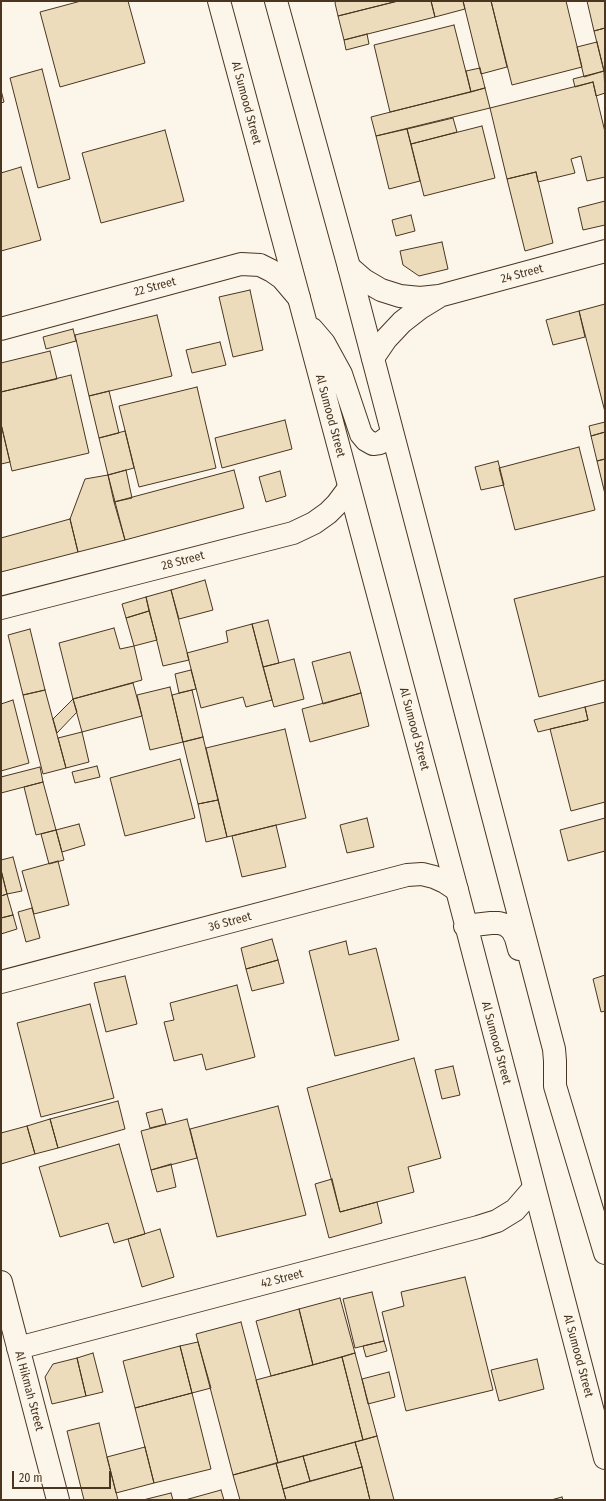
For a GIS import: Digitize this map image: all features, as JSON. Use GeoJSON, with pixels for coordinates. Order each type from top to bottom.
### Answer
{"type":"FeatureCollection","features":[{"type":"Feature","properties":{"kind":"street","name":"Al Sumood Street"},"geometry":{"type":"LineString","coordinates":[[219,1],[457,890],[465,926],[605,1458]]}},
{"type":"Feature","properties":{"kind":"street"},"geometry":{"type":"LineString","coordinates":[[282,6],[554,1049],[555,1086]]}},
{"type":"Feature","properties":{"kind":"street","name":"24 Street"},"geometry":{"type":"LineString","coordinates":[[349,267],[364,280],[381,290],[400,296],[420,298],[439,296],[605,251]]}},
{"type":"Feature","properties":{"kind":"street","name":"22 Street"},"geometry":{"type":"LineString","coordinates":[[1,329],[241,264],[260,265],[272,271],[282,278],[299,298]]}},
{"type":"Feature","properties":{"kind":"street","name":"24 Street"},"geometry":{"type":"LineString","coordinates":[[373,358],[386,339],[402,322],[439,296]]}},
{"type":"Feature","properties":{"kind":"street"},"geometry":{"type":"LineString","coordinates":[[306,322],[324,343],[341,374],[361,434],[366,440],[373,444],[380,443],[388,437],[392,431]]}},
{"type":"Feature","properties":{"kind":"street","name":"28 Street"},"geometry":{"type":"LineString","coordinates":[[1,608],[293,533],[314,523],[328,513],[349,488]]}},
{"type":"Feature","properties":{"kind":"street","name":"36 Street"},"geometry":{"type":"LineString","coordinates":[[1,982],[407,875],[422,874],[434,877],[457,890]]}},
{"type":"Feature","properties":{"kind":"street"},"geometry":{"type":"LineString","coordinates":[[465,926],[499,923],[506,925],[512,930],[516,938],[547,1061],[605,1253]]}},
{"type":"Feature","properties":{"kind":"street","name":"42 Street"},"geometry":{"type":"LineString","coordinates":[[18,1348],[478,1227],[496,1221],[515,1210],[534,1188]]}},
{"type":"Feature","properties":{"kind":"street","name":"Al Hikmah Street"},"geometry":{"type":"LineString","coordinates":[[1,1282],[58,1500]]}},
{"type":"Feature","properties":{"kind":"building"},"geometry":{"type":"Polygon","coordinates":[[[81,1],[128,1],[145,63],[60,87],[40,12],[81,1]]]}},
{"type":"Feature","properties":{"kind":"building"},"geometry":{"type":"Polygon","coordinates":[[[336,1],[398,1],[338,16],[335,3],[336,1]]]}},
{"type":"Feature","properties":{"kind":"building"},"geometry":{"type":"Polygon","coordinates":[[[398,1],[431,1],[435,17],[344,40],[338,16],[398,1]]]}},
{"type":"Feature","properties":{"kind":"building"},"geometry":{"type":"Polygon","coordinates":[[[431,1],[463,1],[465,9],[435,17],[431,1]]]}},
{"type":"Feature","properties":{"kind":"building"},"geometry":{"type":"Polygon","coordinates":[[[463,1],[491,1],[507,67],[481,74],[463,1]]]}},
{"type":"Feature","properties":{"kind":"building"},"geometry":{"type":"Polygon","coordinates":[[[491,1],[566,1],[582,67],[512,85],[491,1]]]}},
{"type":"Feature","properties":{"kind":"building"},"geometry":{"type":"Polygon","coordinates":[[[587,1],[605,1],[605,28],[594,31],[587,1]]]}},
{"type":"Feature","properties":{"kind":"building"},"geometry":{"type":"Polygon","coordinates":[[[454,25],[471,92],[390,112],[374,45],[454,25]]]}},
{"type":"Feature","properties":{"kind":"building"},"geometry":{"type":"Polygon","coordinates":[[[605,28],[605,71],[604,71],[594,31],[605,28]]]}},
{"type":"Feature","properties":{"kind":"building"},"geometry":{"type":"Polygon","coordinates":[[[367,34],[369,44],[346,50],[344,40],[367,34]]]}},
{"type":"Feature","properties":{"kind":"building"},"geometry":{"type":"Polygon","coordinates":[[[597,42],[604,71],[584,77],[577,47],[597,42]]]}},
{"type":"Feature","properties":{"kind":"building"},"geometry":{"type":"Polygon","coordinates":[[[480,68],[485,88],[471,92],[466,71],[480,68]]]}},
{"type":"Feature","properties":{"kind":"building"},"geometry":{"type":"Polygon","coordinates":[[[42,69],[70,179],[38,188],[10,78],[42,69]]]}},
{"type":"Feature","properties":{"kind":"building"},"geometry":{"type":"Polygon","coordinates":[[[604,71],[605,93],[596,96],[593,82],[575,87],[573,79],[604,71]]]}},
{"type":"Feature","properties":{"kind":"building"},"geometry":{"type":"Polygon","coordinates":[[[593,82],[605,132],[605,177],[587,181],[581,156],[571,159],[575,173],[538,182],[536,172],[507,179],[490,108],[593,82]]]}},
{"type":"Feature","properties":{"kind":"building"},"geometry":{"type":"Polygon","coordinates":[[[485,88],[490,108],[376,136],[371,117],[485,88]]]}},
{"type":"Feature","properties":{"kind":"building"},"geometry":{"type":"Polygon","coordinates":[[[1,90],[4,102],[1,103],[1,90]]]}},
{"type":"Feature","properties":{"kind":"building"},"geometry":{"type":"Polygon","coordinates":[[[453,118],[457,132],[411,144],[407,129],[453,118]]]}},
{"type":"Feature","properties":{"kind":"building"},"geometry":{"type":"Polygon","coordinates":[[[482,126],[495,178],[424,196],[411,144],[482,126]]]}},
{"type":"Feature","properties":{"kind":"building"},"geometry":{"type":"Polygon","coordinates":[[[407,129],[420,181],[389,189],[376,136],[407,129]]]}},
{"type":"Feature","properties":{"kind":"building"},"geometry":{"type":"Polygon","coordinates":[[[165,130],[184,201],[101,223],[82,153],[165,130]]]}},
{"type":"Feature","properties":{"kind":"building"},"geometry":{"type":"Polygon","coordinates":[[[21,167],[41,240],[1,251],[1,173],[21,167]]]}},
{"type":"Feature","properties":{"kind":"building"},"geometry":{"type":"Polygon","coordinates":[[[536,172],[553,243],[525,251],[507,179],[536,172]]]}},
{"type":"Feature","properties":{"kind":"building"},"geometry":{"type":"Polygon","coordinates":[[[605,201],[605,225],[583,230],[578,208],[605,201]]]}},
{"type":"Feature","properties":{"kind":"building"},"geometry":{"type":"Polygon","coordinates":[[[411,215],[415,231],[396,236],[392,220],[411,215]]]}},
{"type":"Feature","properties":{"kind":"building"},"geometry":{"type":"Polygon","coordinates":[[[442,242],[448,269],[419,276],[403,265],[400,251],[442,242]]]}},
{"type":"Feature","properties":{"kind":"building"},"geometry":{"type":"Polygon","coordinates":[[[250,290],[263,350],[233,357],[219,297],[250,290]]]}},
{"type":"Feature","properties":{"kind":"building"},"geometry":{"type":"Polygon","coordinates":[[[605,304],[605,412],[579,311],[605,304]]]}},
{"type":"Feature","properties":{"kind":"building"},"geometry":{"type":"Polygon","coordinates":[[[579,311],[585,337],[553,345],[546,320],[579,311]]]}},
{"type":"Feature","properties":{"kind":"building"},"geometry":{"type":"Polygon","coordinates":[[[157,315],[172,376],[89,396],[75,335],[157,315]]]}},
{"type":"Feature","properties":{"kind":"building"},"geometry":{"type":"Polygon","coordinates":[[[73,329],[76,341],[46,349],[43,337],[73,329]]]}},
{"type":"Feature","properties":{"kind":"building"},"geometry":{"type":"Polygon","coordinates":[[[220,342],[226,365],[192,373],[186,350],[220,342]]]}},
{"type":"Feature","properties":{"kind":"building"},"geometry":{"type":"Polygon","coordinates":[[[50,351],[57,379],[1,392],[1,363],[50,351]]]}},
{"type":"Feature","properties":{"kind":"building"},"geometry":{"type":"Polygon","coordinates":[[[71,375],[89,453],[12,471],[1,424],[1,392],[71,375]]]}},
{"type":"Feature","properties":{"kind":"building"},"geometry":{"type":"Polygon","coordinates":[[[197,387],[216,468],[139,487],[119,406],[197,387]]]}},
{"type":"Feature","properties":{"kind":"building"},"geometry":{"type":"Polygon","coordinates":[[[109,391],[119,433],[99,438],[89,396],[109,391]]]}},
{"type":"Feature","properties":{"kind":"building"},"geometry":{"type":"Polygon","coordinates":[[[285,420],[292,449],[222,468],[215,438],[285,420]]]}},
{"type":"Feature","properties":{"kind":"building"},"geometry":{"type":"Polygon","coordinates":[[[605,422],[605,432],[591,436],[589,426],[605,422]]]}},
{"type":"Feature","properties":{"kind":"building"},"geometry":{"type":"Polygon","coordinates":[[[1,424],[10,462],[1,464],[1,424]]]}},
{"type":"Feature","properties":{"kind":"building"},"geometry":{"type":"Polygon","coordinates":[[[125,431],[134,468],[108,475],[99,438],[125,431]]]}},
{"type":"Feature","properties":{"kind":"building"},"geometry":{"type":"Polygon","coordinates":[[[605,432],[605,459],[597,461],[591,436],[605,432]]]}},
{"type":"Feature","properties":{"kind":"building"},"geometry":{"type":"Polygon","coordinates":[[[579,447],[595,510],[515,530],[499,468],[579,447]]]}},
{"type":"Feature","properties":{"kind":"building"},"geometry":{"type":"Polygon","coordinates":[[[605,459],[605,494],[597,461],[605,459]]]}},
{"type":"Feature","properties":{"kind":"building"},"geometry":{"type":"Polygon","coordinates":[[[498,461],[504,485],[481,490],[475,467],[498,461]]]}},
{"type":"Feature","properties":{"kind":"building"},"geometry":{"type":"Polygon","coordinates":[[[126,470],[132,498],[114,502],[108,475],[126,470]]]}},
{"type":"Feature","properties":{"kind":"building"},"geometry":{"type":"Polygon","coordinates":[[[234,470],[244,508],[125,540],[114,502],[234,470]]]}},
{"type":"Feature","properties":{"kind":"building"},"geometry":{"type":"Polygon","coordinates":[[[280,471],[286,496],[266,502],[259,477],[280,471]]]}},
{"type":"Feature","properties":{"kind":"building"},"geometry":{"type":"Polygon","coordinates":[[[108,475],[125,540],[78,552],[70,519],[85,479],[108,475]]]}},
{"type":"Feature","properties":{"kind":"building"},"geometry":{"type":"Polygon","coordinates":[[[70,519],[78,552],[1,572],[1,538],[70,519]]]}},
{"type":"Feature","properties":{"kind":"building"},"geometry":{"type":"Polygon","coordinates":[[[605,576],[605,680],[539,697],[514,599],[605,576]]]}},
{"type":"Feature","properties":{"kind":"building"},"geometry":{"type":"Polygon","coordinates":[[[205,580],[213,610],[179,619],[171,590],[205,580]]]}},
{"type":"Feature","properties":{"kind":"building"},"geometry":{"type":"Polygon","coordinates":[[[171,590],[189,660],[163,666],[146,597],[171,590]]]}},
{"type":"Feature","properties":{"kind":"building"},"geometry":{"type":"Polygon","coordinates":[[[146,597],[149,611],[126,618],[122,604],[146,597]]]}},
{"type":"Feature","properties":{"kind":"building"},"geometry":{"type":"Polygon","coordinates":[[[149,611],[157,640],[134,646],[126,618],[149,611]]]}},
{"type":"Feature","properties":{"kind":"building"},"geometry":{"type":"Polygon","coordinates":[[[268,620],[279,663],[263,667],[252,624],[268,620]]]}},
{"type":"Feature","properties":{"kind":"building"},"geometry":{"type":"Polygon","coordinates":[[[252,624],[272,700],[246,707],[243,697],[201,708],[187,653],[228,642],[226,631],[252,624]]]}},
{"type":"Feature","properties":{"kind":"building"},"geometry":{"type":"Polygon","coordinates":[[[114,628],[120,649],[134,646],[142,680],[73,699],[59,643],[114,628]]]}},
{"type":"Feature","properties":{"kind":"building"},"geometry":{"type":"Polygon","coordinates":[[[30,629],[45,690],[23,695],[8,635],[30,629]]]}},
{"type":"Feature","properties":{"kind":"building"},"geometry":{"type":"Polygon","coordinates":[[[350,652],[361,693],[323,704],[312,662],[350,652]]]}},
{"type":"Feature","properties":{"kind":"building"},"geometry":{"type":"Polygon","coordinates":[[[294,659],[304,699],[274,707],[263,667],[294,659]]]}},
{"type":"Feature","properties":{"kind":"building"},"geometry":{"type":"Polygon","coordinates":[[[191,670],[196,689],[179,693],[175,674],[191,670]]]}},
{"type":"Feature","properties":{"kind":"building"},"geometry":{"type":"Polygon","coordinates":[[[133,683],[142,716],[82,732],[73,699],[133,683]]]}},
{"type":"Feature","properties":{"kind":"building"},"geometry":{"type":"Polygon","coordinates":[[[170,687],[183,742],[150,750],[137,695],[170,687]]]}},
{"type":"Feature","properties":{"kind":"building"},"geometry":{"type":"Polygon","coordinates":[[[45,690],[66,768],[43,774],[23,695],[45,690]]]}},
{"type":"Feature","properties":{"kind":"building"},"geometry":{"type":"Polygon","coordinates":[[[192,690],[203,737],[183,742],[172,695],[192,690]]]}},
{"type":"Feature","properties":{"kind":"building"},"geometry":{"type":"Polygon","coordinates":[[[361,693],[369,726],[310,742],[302,709],[361,693]]]}},
{"type":"Feature","properties":{"kind":"building"},"geometry":{"type":"Polygon","coordinates":[[[73,699],[77,712],[57,733],[53,719],[73,699]]]}},
{"type":"Feature","properties":{"kind":"building"},"geometry":{"type":"Polygon","coordinates":[[[13,700],[29,763],[1,771],[1,704],[13,700]]]}},
{"type":"Feature","properties":{"kind":"building"},"geometry":{"type":"Polygon","coordinates":[[[605,702],[605,802],[571,811],[550,729],[588,720],[585,707],[605,702]]]}},
{"type":"Feature","properties":{"kind":"building"},"geometry":{"type":"Polygon","coordinates":[[[585,707],[588,720],[538,732],[534,720],[585,707]]]}},
{"type":"Feature","properties":{"kind":"building"},"geometry":{"type":"Polygon","coordinates":[[[285,729],[306,818],[227,837],[206,748],[285,729]]]}},
{"type":"Feature","properties":{"kind":"building"},"geometry":{"type":"Polygon","coordinates":[[[82,732],[89,762],[66,768],[58,738],[82,732]]]}},
{"type":"Feature","properties":{"kind":"building"},"geometry":{"type":"Polygon","coordinates":[[[203,737],[218,800],[198,804],[183,742],[203,737]]]}},
{"type":"Feature","properties":{"kind":"building"},"geometry":{"type":"Polygon","coordinates":[[[180,759],[195,818],[125,836],[110,778],[180,759]]]}},
{"type":"Feature","properties":{"kind":"building"},"geometry":{"type":"Polygon","coordinates":[[[97,766],[100,777],[75,783],[72,772],[97,766]]]}},
{"type":"Feature","properties":{"kind":"building"},"geometry":{"type":"Polygon","coordinates":[[[40,767],[43,782],[1,793],[1,777],[40,767]]]}},
{"type":"Feature","properties":{"kind":"building"},"geometry":{"type":"Polygon","coordinates":[[[43,782],[56,830],[36,835],[24,787],[43,782]]]}},
{"type":"Feature","properties":{"kind":"building"},"geometry":{"type":"Polygon","coordinates":[[[218,800],[227,837],[206,842],[198,804],[218,800]]]}},
{"type":"Feature","properties":{"kind":"building"},"geometry":{"type":"Polygon","coordinates":[[[367,818],[374,847],[347,853],[340,825],[367,818]]]}},
{"type":"Feature","properties":{"kind":"building"},"geometry":{"type":"Polygon","coordinates":[[[605,818],[605,851],[568,861],[560,830],[605,818]]]}},
{"type":"Feature","properties":{"kind":"building"},"geometry":{"type":"Polygon","coordinates":[[[79,824],[85,845],[62,852],[56,830],[79,824]]]}},
{"type":"Feature","properties":{"kind":"building"},"geometry":{"type":"Polygon","coordinates":[[[276,825],[286,867],[242,877],[232,836],[276,825]]]}},
{"type":"Feature","properties":{"kind":"building"},"geometry":{"type":"Polygon","coordinates":[[[56,830],[64,860],[49,864],[41,834],[56,830]]]}},
{"type":"Feature","properties":{"kind":"building"},"geometry":{"type":"Polygon","coordinates":[[[13,857],[22,891],[7,894],[1,870],[1,860],[13,857]]]}},
{"type":"Feature","properties":{"kind":"building"},"geometry":{"type":"Polygon","coordinates":[[[58,861],[69,905],[34,914],[22,871],[58,861]]]}},
{"type":"Feature","properties":{"kind":"building"},"geometry":{"type":"Polygon","coordinates":[[[1,870],[7,894],[1,896],[1,870]]]}},
{"type":"Feature","properties":{"kind":"building"},"geometry":{"type":"Polygon","coordinates":[[[7,894],[13,915],[1,918],[1,896],[7,894]]]}},
{"type":"Feature","properties":{"kind":"building"},"geometry":{"type":"Polygon","coordinates":[[[32,908],[40,938],[26,942],[18,912],[32,908]]]}},
{"type":"Feature","properties":{"kind":"building"},"geometry":{"type":"Polygon","coordinates":[[[13,915],[17,929],[1,934],[1,918],[13,915]]]}},
{"type":"Feature","properties":{"kind":"building"},"geometry":{"type":"Polygon","coordinates":[[[272,939],[278,960],[246,969],[241,948],[272,939]]]}},
{"type":"Feature","properties":{"kind":"building"},"geometry":{"type":"Polygon","coordinates":[[[346,941],[349,955],[376,948],[399,1040],[335,1056],[309,951],[346,941]]]}},
{"type":"Feature","properties":{"kind":"building"},"geometry":{"type":"Polygon","coordinates":[[[278,960],[284,983],[252,991],[246,969],[278,960]]]}},
{"type":"Feature","properties":{"kind":"building"},"geometry":{"type":"Polygon","coordinates":[[[605,975],[605,1011],[601,1012],[593,979],[605,975]]]}},
{"type":"Feature","properties":{"kind":"building"},"geometry":{"type":"Polygon","coordinates":[[[125,976],[137,1024],[106,1032],[94,983],[125,976]]]}},
{"type":"Feature","properties":{"kind":"building"},"geometry":{"type":"Polygon","coordinates":[[[237,985],[255,1057],[206,1070],[202,1054],[174,1061],[164,1022],[174,1020],[170,1003],[237,985]]]}},
{"type":"Feature","properties":{"kind":"building"},"geometry":{"type":"Polygon","coordinates":[[[90,1004],[114,1098],[41,1117],[17,1023],[90,1004]]]}},
{"type":"Feature","properties":{"kind":"building"},"geometry":{"type":"Polygon","coordinates":[[[414,1058],[441,1158],[408,1167],[414,1192],[340,1212],[307,1088],[414,1058]]]}},
{"type":"Feature","properties":{"kind":"building"},"geometry":{"type":"Polygon","coordinates":[[[453,1066],[460,1095],[442,1099],[435,1070],[453,1066]]]}},
{"type":"Feature","properties":{"kind":"building"},"geometry":{"type":"Polygon","coordinates":[[[118,1101],[125,1129],[58,1148],[50,1119],[118,1101]]]}},
{"type":"Feature","properties":{"kind":"building"},"geometry":{"type":"Polygon","coordinates":[[[278,1106],[306,1215],[217,1237],[190,1129],[278,1106]]]}},
{"type":"Feature","properties":{"kind":"building"},"geometry":{"type":"Polygon","coordinates":[[[162,1109],[166,1124],[150,1128],[146,1113],[162,1109]]]}},
{"type":"Feature","properties":{"kind":"building"},"geometry":{"type":"Polygon","coordinates":[[[50,1119],[58,1148],[35,1154],[27,1126],[50,1119]]]}},
{"type":"Feature","properties":{"kind":"building"},"geometry":{"type":"Polygon","coordinates":[[[187,1119],[197,1158],[151,1170],[141,1131],[187,1119]]]}},
{"type":"Feature","properties":{"kind":"building"},"geometry":{"type":"Polygon","coordinates":[[[27,1126],[35,1154],[1,1164],[1,1133],[27,1126]]]}},
{"type":"Feature","properties":{"kind":"building"},"geometry":{"type":"Polygon","coordinates":[[[119,1144],[145,1234],[114,1243],[108,1223],[60,1237],[39,1167],[119,1144]]]}},
{"type":"Feature","properties":{"kind":"building"},"geometry":{"type":"Polygon","coordinates":[[[171,1164],[176,1187],[157,1192],[151,1170],[171,1164]]]}},
{"type":"Feature","properties":{"kind":"building"},"geometry":{"type":"Polygon","coordinates":[[[332,1179],[340,1212],[377,1202],[382,1223],[329,1238],[315,1184],[332,1179]]]}},
{"type":"Feature","properties":{"kind":"building"},"geometry":{"type":"Polygon","coordinates":[[[160,1229],[174,1277],[142,1287],[128,1239],[160,1229]]]}},
{"type":"Feature","properties":{"kind":"building"},"geometry":{"type":"Polygon","coordinates":[[[465,1277],[493,1390],[406,1411],[382,1312],[404,1306],[401,1292],[465,1277]]]}},
{"type":"Feature","properties":{"kind":"building"},"geometry":{"type":"Polygon","coordinates":[[[372,1292],[384,1341],[355,1348],[343,1299],[372,1292]]]}},
{"type":"Feature","properties":{"kind":"building"},"geometry":{"type":"Polygon","coordinates":[[[340,1298],[355,1353],[313,1365],[299,1309],[340,1298]]]}},
{"type":"Feature","properties":{"kind":"building"},"geometry":{"type":"Polygon","coordinates":[[[299,1309],[313,1365],[271,1376],[256,1321],[299,1309]]]}},
{"type":"Feature","properties":{"kind":"building"},"geometry":{"type":"Polygon","coordinates":[[[241,1322],[278,1463],[233,1475],[196,1334],[241,1322]]]}},
{"type":"Feature","properties":{"kind":"building"},"geometry":{"type":"Polygon","coordinates":[[[384,1341],[387,1351],[366,1357],[363,1346],[384,1341]]]}},
{"type":"Feature","properties":{"kind":"building"},"geometry":{"type":"Polygon","coordinates":[[[198,1342],[211,1388],[192,1393],[180,1346],[198,1342]]]}},
{"type":"Feature","properties":{"kind":"building"},"geometry":{"type":"Polygon","coordinates":[[[180,1346],[192,1393],[135,1408],[123,1361],[180,1346]]]}},
{"type":"Feature","properties":{"kind":"building"},"geometry":{"type":"Polygon","coordinates":[[[93,1353],[103,1392],[86,1396],[77,1358],[93,1353]]]}},
{"type":"Feature","properties":{"kind":"building"},"geometry":{"type":"Polygon","coordinates":[[[355,1353],[377,1436],[363,1440],[342,1357],[355,1353]]]}},
{"type":"Feature","properties":{"kind":"building"},"geometry":{"type":"Polygon","coordinates":[[[342,1357],[363,1440],[278,1463],[256,1380],[342,1357]]]}},
{"type":"Feature","properties":{"kind":"building"},"geometry":{"type":"Polygon","coordinates":[[[77,1358],[86,1396],[52,1404],[45,1377],[53,1364],[77,1358]]]}},
{"type":"Feature","properties":{"kind":"building"},"geometry":{"type":"Polygon","coordinates":[[[537,1359],[544,1389],[499,1401],[491,1370],[537,1359]]]}},
{"type":"Feature","properties":{"kind":"building"},"geometry":{"type":"Polygon","coordinates":[[[389,1372],[395,1397],[368,1404],[362,1379],[389,1372]]]}},
{"type":"Feature","properties":{"kind":"building"},"geometry":{"type":"Polygon","coordinates":[[[192,1393],[211,1469],[154,1483],[135,1408],[192,1393]]]}},
{"type":"Feature","properties":{"kind":"building"},"geometry":{"type":"Polygon","coordinates":[[[99,1423],[118,1500],[84,1500],[67,1431],[99,1423]]]}},
{"type":"Feature","properties":{"kind":"building"},"geometry":{"type":"Polygon","coordinates":[[[377,1436],[394,1500],[370,1500],[355,1442],[377,1436]]]}},
{"type":"Feature","properties":{"kind":"building"},"geometry":{"type":"Polygon","coordinates":[[[355,1442],[362,1467],[310,1481],[303,1456],[355,1442]]]}},
{"type":"Feature","properties":{"kind":"building"},"geometry":{"type":"Polygon","coordinates":[[[145,1447],[154,1483],[116,1493],[107,1457],[145,1447]]]}},
{"type":"Feature","properties":{"kind":"building"},"geometry":{"type":"Polygon","coordinates":[[[303,1456],[310,1481],[283,1489],[276,1463],[303,1456]]]}},
{"type":"Feature","properties":{"kind":"building"},"geometry":{"type":"Polygon","coordinates":[[[276,1463],[286,1500],[240,1500],[233,1475],[276,1463]]]}},
{"type":"Feature","properties":{"kind":"building"},"geometry":{"type":"Polygon","coordinates":[[[362,1467],[370,1500],[286,1500],[283,1489],[362,1467]]]}},
{"type":"Feature","properties":{"kind":"building"},"geometry":{"type":"Polygon","coordinates":[[[221,1490],[224,1500],[185,1500],[221,1490]]]}},
{"type":"Feature","properties":{"kind":"building"},"geometry":{"type":"Polygon","coordinates":[[[171,1493],[173,1500],[143,1500],[171,1493]]]}},
{"type":"Feature","properties":{"kind":"building"},"geometry":{"type":"Polygon","coordinates":[[[562,1497],[563,1500],[551,1500],[562,1497]]]}}]}
